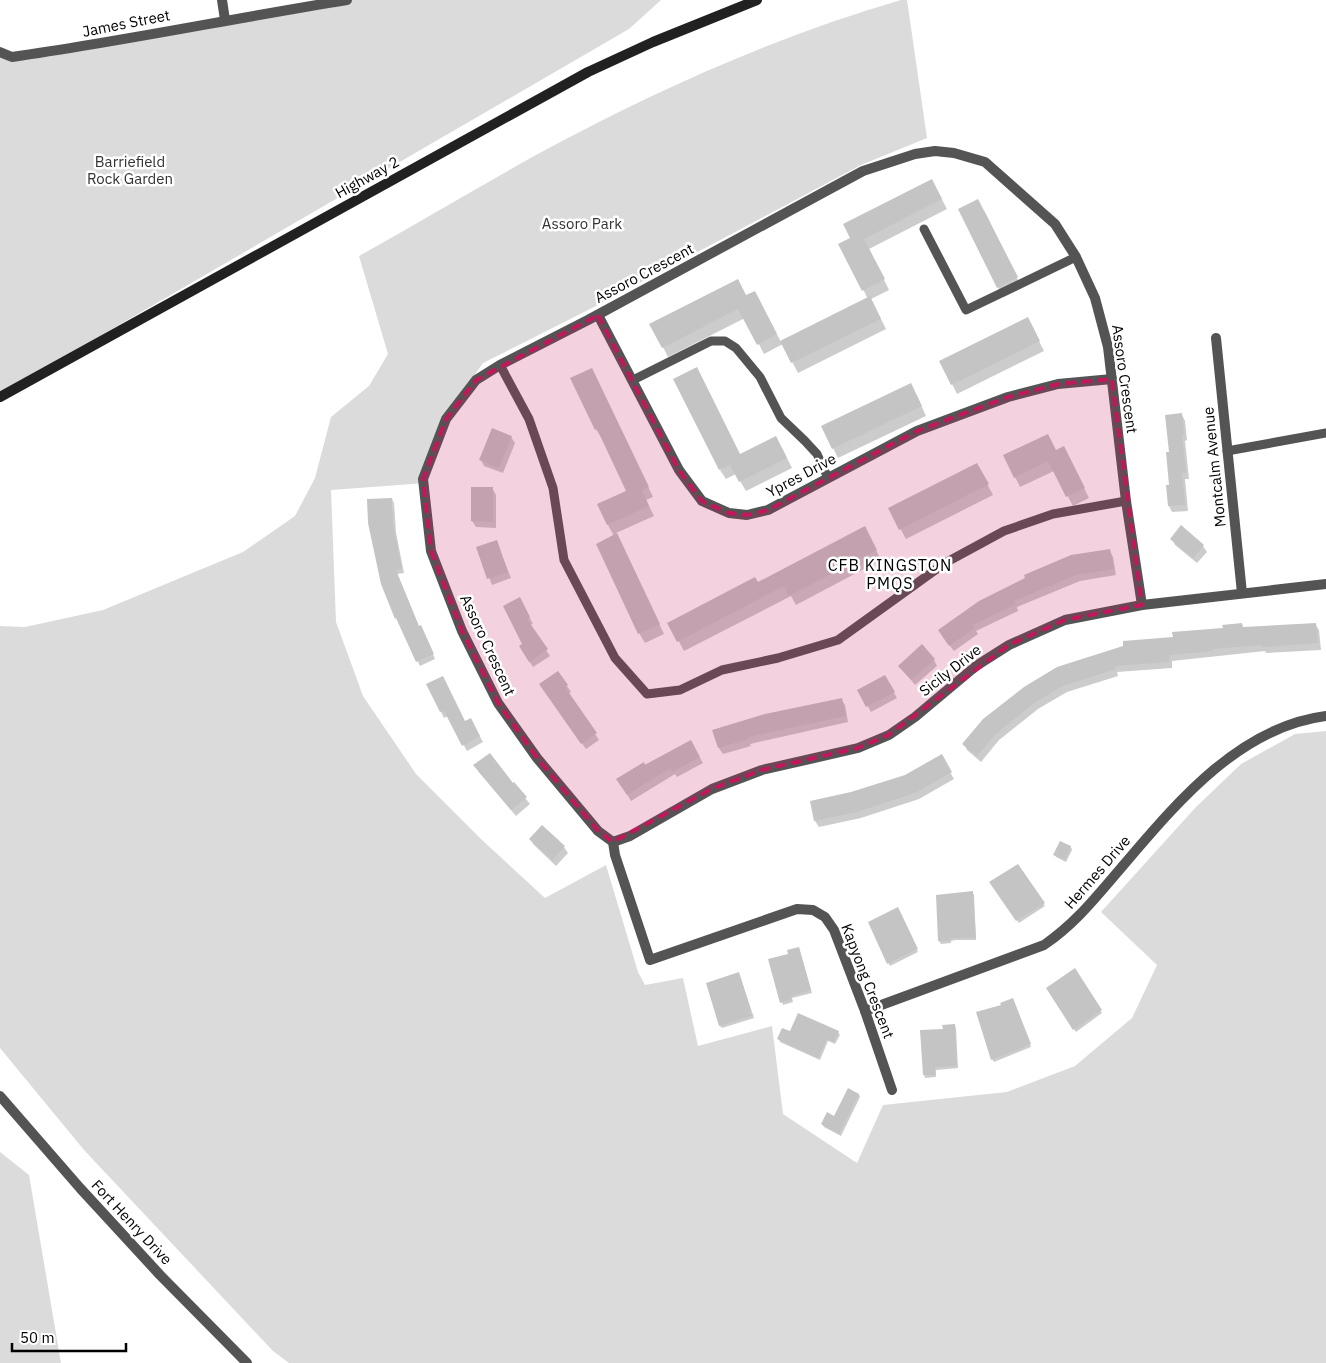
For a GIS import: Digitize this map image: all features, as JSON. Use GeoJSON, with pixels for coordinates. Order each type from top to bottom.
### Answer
{"type":"FeatureCollection","features":[{"type":"Feature","properties":{"kind":"main road","name":"Highway 2"},"geometry":{"type":"LineString","coordinates":[[0,397],[588,72],[653,42],[757,0]]}},
{"type":"Feature","properties":{"kind":"street"},"geometry":{"type":"LineString","coordinates":[[222,0],[225,20]]}},
{"type":"Feature","properties":{"kind":"street","name":"James Street"},"geometry":{"type":"LineString","coordinates":[[0,52],[12,57],[92,45],[225,20],[347,0]]}},
{"type":"Feature","properties":{"kind":"street","name":"Assoro Crescent"},"geometry":{"type":"LineString","coordinates":[[612,842],[598,831],[537,758],[498,703],[462,631],[430,551],[423,479],[446,419],[476,380],[500,365],[598,315],[863,172],[915,154],[935,150],[954,153],[985,162],[1055,224],[1076,257],[1096,298],[1108,347],[1126,501],[1142,605]]}},
{"type":"Feature","properties":{"kind":"street","name":"Ypres Drive"},"geometry":{"type":"LineString","coordinates":[[598,315],[679,470],[702,500],[729,513],[746,515],[768,510],[917,431],[1008,397],[1058,384],[1112,379]]}},
{"type":"Feature","properties":{"kind":"street","name":"Montcalm Avenue"},"geometry":{"type":"LineString","coordinates":[[1216,338],[1242,593]]}},
{"type":"Feature","properties":{"kind":"street","name":"Sicily Drive"},"geometry":{"type":"LineString","coordinates":[[612,842],[630,836],[712,789],[762,770],[858,748],[889,735],[915,717],[976,666],[1017,641],[1065,620],[1142,605],[1326,584]]}},
{"type":"Feature","properties":{"kind":"street","name":"Hermes Drive"},"geometry":{"type":"LineString","coordinates":[[865,1010],[1044,945],[1064,931],[1082,914],[1147,838],[1190,792],[1212,772],[1243,748],[1282,726],[1326,716]]}},
{"type":"Feature","properties":{"kind":"street","name":"Kapyong Crescent"},"geometry":{"type":"LineString","coordinates":[[612,842],[650,960],[797,909],[814,910],[825,917],[834,930],[865,1010],[892,1090]]}},
{"type":"Feature","properties":{"kind":"street","name":"Fort Henry Drive"},"geometry":{"type":"LineString","coordinates":[[0,1096],[80,1188],[160,1275],[247,1363]]}},
{"type":"Feature","properties":{"kind":"lane"},"geometry":{"type":"LineString","coordinates":[[924,228],[966,310],[1076,257]]}},
{"type":"Feature","properties":{"kind":"lane"},"geometry":{"type":"LineString","coordinates":[[633,380],[711,341],[725,340],[736,348],[760,378],[782,418],[816,454],[828,478]]}},
{"type":"Feature","properties":{"kind":"lane"},"geometry":{"type":"LineString","coordinates":[[500,365],[529,418],[553,488],[564,560],[615,658],[647,694],[680,690],[722,670],[778,658],[838,640],[945,563],[1004,531],[1053,514],[1126,501]]}},
{"type":"Feature","properties":{"kind":"lane"},"geometry":{"type":"LineString","coordinates":[[1227,451],[1326,433]]}},
{"type":"Feature","properties":{"kind":"highlighted area"},"geometry":{"type":"Polygon","coordinates":[[[598,315],[679,470],[702,501],[729,513],[747,515],[768,510],[917,431],[1008,397],[1058,384],[1112,379],[1142,605],[1065,620],[1009,645],[889,735],[858,748],[762,770],[712,789],[613,842],[598,831],[537,758],[498,703],[462,631],[431,551],[423,479],[446,419],[476,380],[598,315]]]}},
{"type":"Feature","properties":{"kind":"green space","name":"Barriefield Rock Garden"},"geometry":{"type":"Polygon","coordinates":[[[347,0],[661,0],[629,29],[0,394],[0,52],[12,57],[347,0]]]}},
{"type":"Feature","properties":{"kind":"green space","name":"Assoro Park"},"geometry":{"type":"Polygon","coordinates":[[[901,0],[907,0],[927,138],[861,165],[598,305],[483,363],[454,404],[426,483],[331,490],[336,622],[363,696],[416,774],[482,840],[545,898],[606,865],[638,972],[645,985],[683,978],[698,1046],[772,1026],[783,1114],[857,1163],[883,1105],[1007,1092],[1075,1066],[1132,1018],[1157,965],[1101,912],[1196,807],[1241,764],[1295,734],[1326,731],[1326,1363],[289,1363],[273,1351],[84,1150],[0,1048],[0,626],[25,627],[103,610],[243,552],[295,516],[315,478],[331,417],[369,386],[388,354],[359,256],[536,155],[624,109],[760,49],[807,31],[901,0]]]}},
{"type":"Feature","properties":{"kind":"green space"},"geometry":{"type":"Polygon","coordinates":[[[0,1152],[29,1175],[61,1363],[0,1363],[0,1152]]]}},
{"type":"Feature","properties":{"kind":"building"},"geometry":{"type":"Polygon","coordinates":[[[932,179],[942,199],[864,239],[885,279],[862,291],[838,244],[850,238],[843,224],[932,179]]]}},
{"type":"Feature","properties":{"kind":"building"},"geometry":{"type":"Polygon","coordinates":[[[978,199],[1018,277],[997,288],[958,209],[978,199]]]}},
{"type":"Feature","properties":{"kind":"building"},"geometry":{"type":"Polygon","coordinates":[[[738,279],[746,295],[755,291],[777,334],[757,345],[738,309],[662,348],[649,324],[738,279]]]}},
{"type":"Feature","properties":{"kind":"building"},"geometry":{"type":"Polygon","coordinates":[[[870,296],[881,319],[791,363],[780,341],[870,296]]]}},
{"type":"Feature","properties":{"kind":"building"},"geometry":{"type":"Polygon","coordinates":[[[1028,317],[1040,341],[951,385],[939,361],[1028,317]]]}},
{"type":"Feature","properties":{"kind":"building"},"geometry":{"type":"Polygon","coordinates":[[[697,367],[740,454],[776,436],[787,458],[739,482],[730,465],[719,470],[673,379],[697,367]]]}},
{"type":"Feature","properties":{"kind":"building"},"geometry":{"type":"Polygon","coordinates":[[[592,368],[649,487],[642,490],[649,506],[607,525],[597,504],[626,491],[597,429],[595,430],[570,378],[592,368]]]}},
{"type":"Feature","properties":{"kind":"building"},"geometry":{"type":"Polygon","coordinates":[[[911,383],[922,406],[832,449],[821,426],[911,383]]]}},
{"type":"Feature","properties":{"kind":"building"},"geometry":{"type":"Polygon","coordinates":[[[1182,413],[1186,473],[1182,473],[1185,505],[1168,506],[1166,485],[1169,485],[1166,452],[1169,452],[1165,415],[1182,413]]]}},
{"type":"Feature","properties":{"kind":"building"},"geometry":{"type":"Polygon","coordinates":[[[492,428],[512,436],[499,468],[479,460],[492,428]]]}},
{"type":"Feature","properties":{"kind":"building"},"geometry":{"type":"Polygon","coordinates":[[[1048,434],[1056,450],[1064,446],[1085,488],[1066,497],[1048,461],[1014,478],[1003,455],[1048,434]]]}},
{"type":"Feature","properties":{"kind":"building"},"geometry":{"type":"Polygon","coordinates":[[[977,463],[989,484],[899,530],[888,508],[977,463]]]}},
{"type":"Feature","properties":{"kind":"building"},"geometry":{"type":"Polygon","coordinates":[[[471,487],[493,487],[493,522],[471,521],[471,487]]]}},
{"type":"Feature","properties":{"kind":"building"},"geometry":{"type":"Polygon","coordinates":[[[392,498],[394,528],[402,569],[396,570],[419,626],[421,625],[434,654],[416,662],[395,619],[381,584],[368,523],[367,499],[392,498]]]}},
{"type":"Feature","properties":{"kind":"building"},"geometry":{"type":"Polygon","coordinates":[[[1181,525],[1204,545],[1193,558],[1170,539],[1181,525]]]}},
{"type":"Feature","properties":{"kind":"building"},"geometry":{"type":"Polygon","coordinates":[[[865,526],[877,550],[789,596],[784,586],[677,642],[667,623],[755,577],[758,582],[865,526]]]}},
{"type":"Feature","properties":{"kind":"building"},"geometry":{"type":"Polygon","coordinates":[[[617,533],[660,624],[638,634],[596,544],[617,533]]]}},
{"type":"Feature","properties":{"kind":"building"},"geometry":{"type":"Polygon","coordinates":[[[497,540],[508,572],[487,579],[476,547],[497,540]]]}},
{"type":"Feature","properties":{"kind":"building"},"geometry":{"type":"Polygon","coordinates":[[[1110,549],[1114,569],[1076,575],[1014,601],[1016,604],[973,625],[975,628],[949,646],[938,630],[979,601],[1025,578],[1024,575],[1071,555],[1110,549]]]}},
{"type":"Feature","properties":{"kind":"building"},"geometry":{"type":"Polygon","coordinates":[[[520,597],[530,617],[527,619],[548,649],[529,662],[519,646],[522,644],[503,606],[520,597]]]}},
{"type":"Feature","properties":{"kind":"building"},"geometry":{"type":"Polygon","coordinates":[[[1242,623],[1243,627],[1316,623],[1318,643],[1213,649],[1213,651],[1169,655],[1169,662],[1115,666],[1116,669],[1063,686],[1034,703],[996,734],[977,756],[962,744],[983,719],[1024,687],[1057,667],[1123,646],[1123,641],[1173,637],[1172,632],[1223,628],[1222,625],[1242,623]]]}},
{"type":"Feature","properties":{"kind":"building"},"geometry":{"type":"Polygon","coordinates":[[[922,644],[935,659],[911,680],[898,666],[922,644]]]}},
{"type":"Feature","properties":{"kind":"building"},"geometry":{"type":"Polygon","coordinates":[[[558,671],[568,685],[565,687],[597,733],[581,744],[539,684],[558,671]]]}},
{"type":"Feature","properties":{"kind":"building"},"geometry":{"type":"Polygon","coordinates":[[[885,675],[895,692],[866,707],[857,690],[885,675]]]}},
{"type":"Feature","properties":{"kind":"building"},"geometry":{"type":"Polygon","coordinates":[[[443,676],[465,721],[471,718],[480,736],[462,746],[444,711],[440,712],[426,684],[443,676]]]}},
{"type":"Feature","properties":{"kind":"building"},"geometry":{"type":"Polygon","coordinates":[[[842,698],[846,716],[748,737],[748,739],[718,748],[712,730],[765,714],[842,698]]]}},
{"type":"Feature","properties":{"kind":"building"},"geometry":{"type":"Polygon","coordinates":[[[691,740],[700,757],[672,772],[670,768],[627,795],[616,779],[644,762],[645,765],[691,740]]]}},
{"type":"Feature","properties":{"kind":"building"},"geometry":{"type":"Polygon","coordinates":[[[490,753],[513,783],[527,797],[511,810],[473,765],[490,753]]]}},
{"type":"Feature","properties":{"kind":"building"},"geometry":{"type":"Polygon","coordinates":[[[942,754],[952,772],[915,793],[857,812],[814,821],[810,801],[851,792],[905,775],[942,754]]]}},
{"type":"Feature","properties":{"kind":"building"},"geometry":{"type":"Polygon","coordinates":[[[542,825],[565,846],[552,860],[529,839],[542,825]]]}},
{"type":"Feature","properties":{"kind":"building"},"geometry":{"type":"Polygon","coordinates":[[[1060,841],[1071,846],[1065,860],[1053,855],[1060,841]]]}},
{"type":"Feature","properties":{"kind":"building"},"geometry":{"type":"Polygon","coordinates":[[[1018,864],[1045,903],[1016,921],[989,882],[1018,864]]]}},
{"type":"Feature","properties":{"kind":"building"},"geometry":{"type":"Polygon","coordinates":[[[973,891],[976,938],[953,938],[950,941],[938,941],[936,895],[973,891]]]}},
{"type":"Feature","properties":{"kind":"building"},"geometry":{"type":"Polygon","coordinates":[[[898,907],[918,949],[887,964],[868,922],[898,907]]]}},
{"type":"Feature","properties":{"kind":"building"},"geometry":{"type":"Polygon","coordinates":[[[799,947],[811,990],[791,996],[792,999],[780,1003],[768,959],[788,954],[787,950],[799,947]]]}},
{"type":"Feature","properties":{"kind":"building"},"geometry":{"type":"Polygon","coordinates":[[[1075,968],[1102,1010],[1073,1030],[1046,988],[1075,968]]]}},
{"type":"Feature","properties":{"kind":"building"},"geometry":{"type":"Polygon","coordinates":[[[739,972],[751,1011],[747,1012],[754,1015],[719,1026],[706,983],[739,972]]]}},
{"type":"Feature","properties":{"kind":"building"},"geometry":{"type":"Polygon","coordinates":[[[1013,998],[1031,1044],[991,1060],[976,1012],[1001,1005],[1000,1003],[1013,998]]]}},
{"type":"Feature","properties":{"kind":"building"},"geometry":{"type":"Polygon","coordinates":[[[798,1013],[839,1031],[834,1042],[827,1039],[818,1058],[777,1039],[782,1028],[790,1031],[798,1013]]]}},
{"type":"Feature","properties":{"kind":"building"},"geometry":{"type":"Polygon","coordinates":[[[955,1024],[957,1066],[935,1067],[935,1075],[923,1075],[920,1030],[943,1029],[942,1025],[955,1024]]]}},
{"type":"Feature","properties":{"kind":"building"},"geometry":{"type":"Polygon","coordinates":[[[848,1088],[859,1094],[839,1134],[821,1124],[827,1112],[834,1116],[848,1088]]]}},
{"type":"Feature","properties":{"kind":"district","name":"CFB KINGSTON PMQS"},"geometry":{"type":"Point","coordinates":[890,574]}}]}
